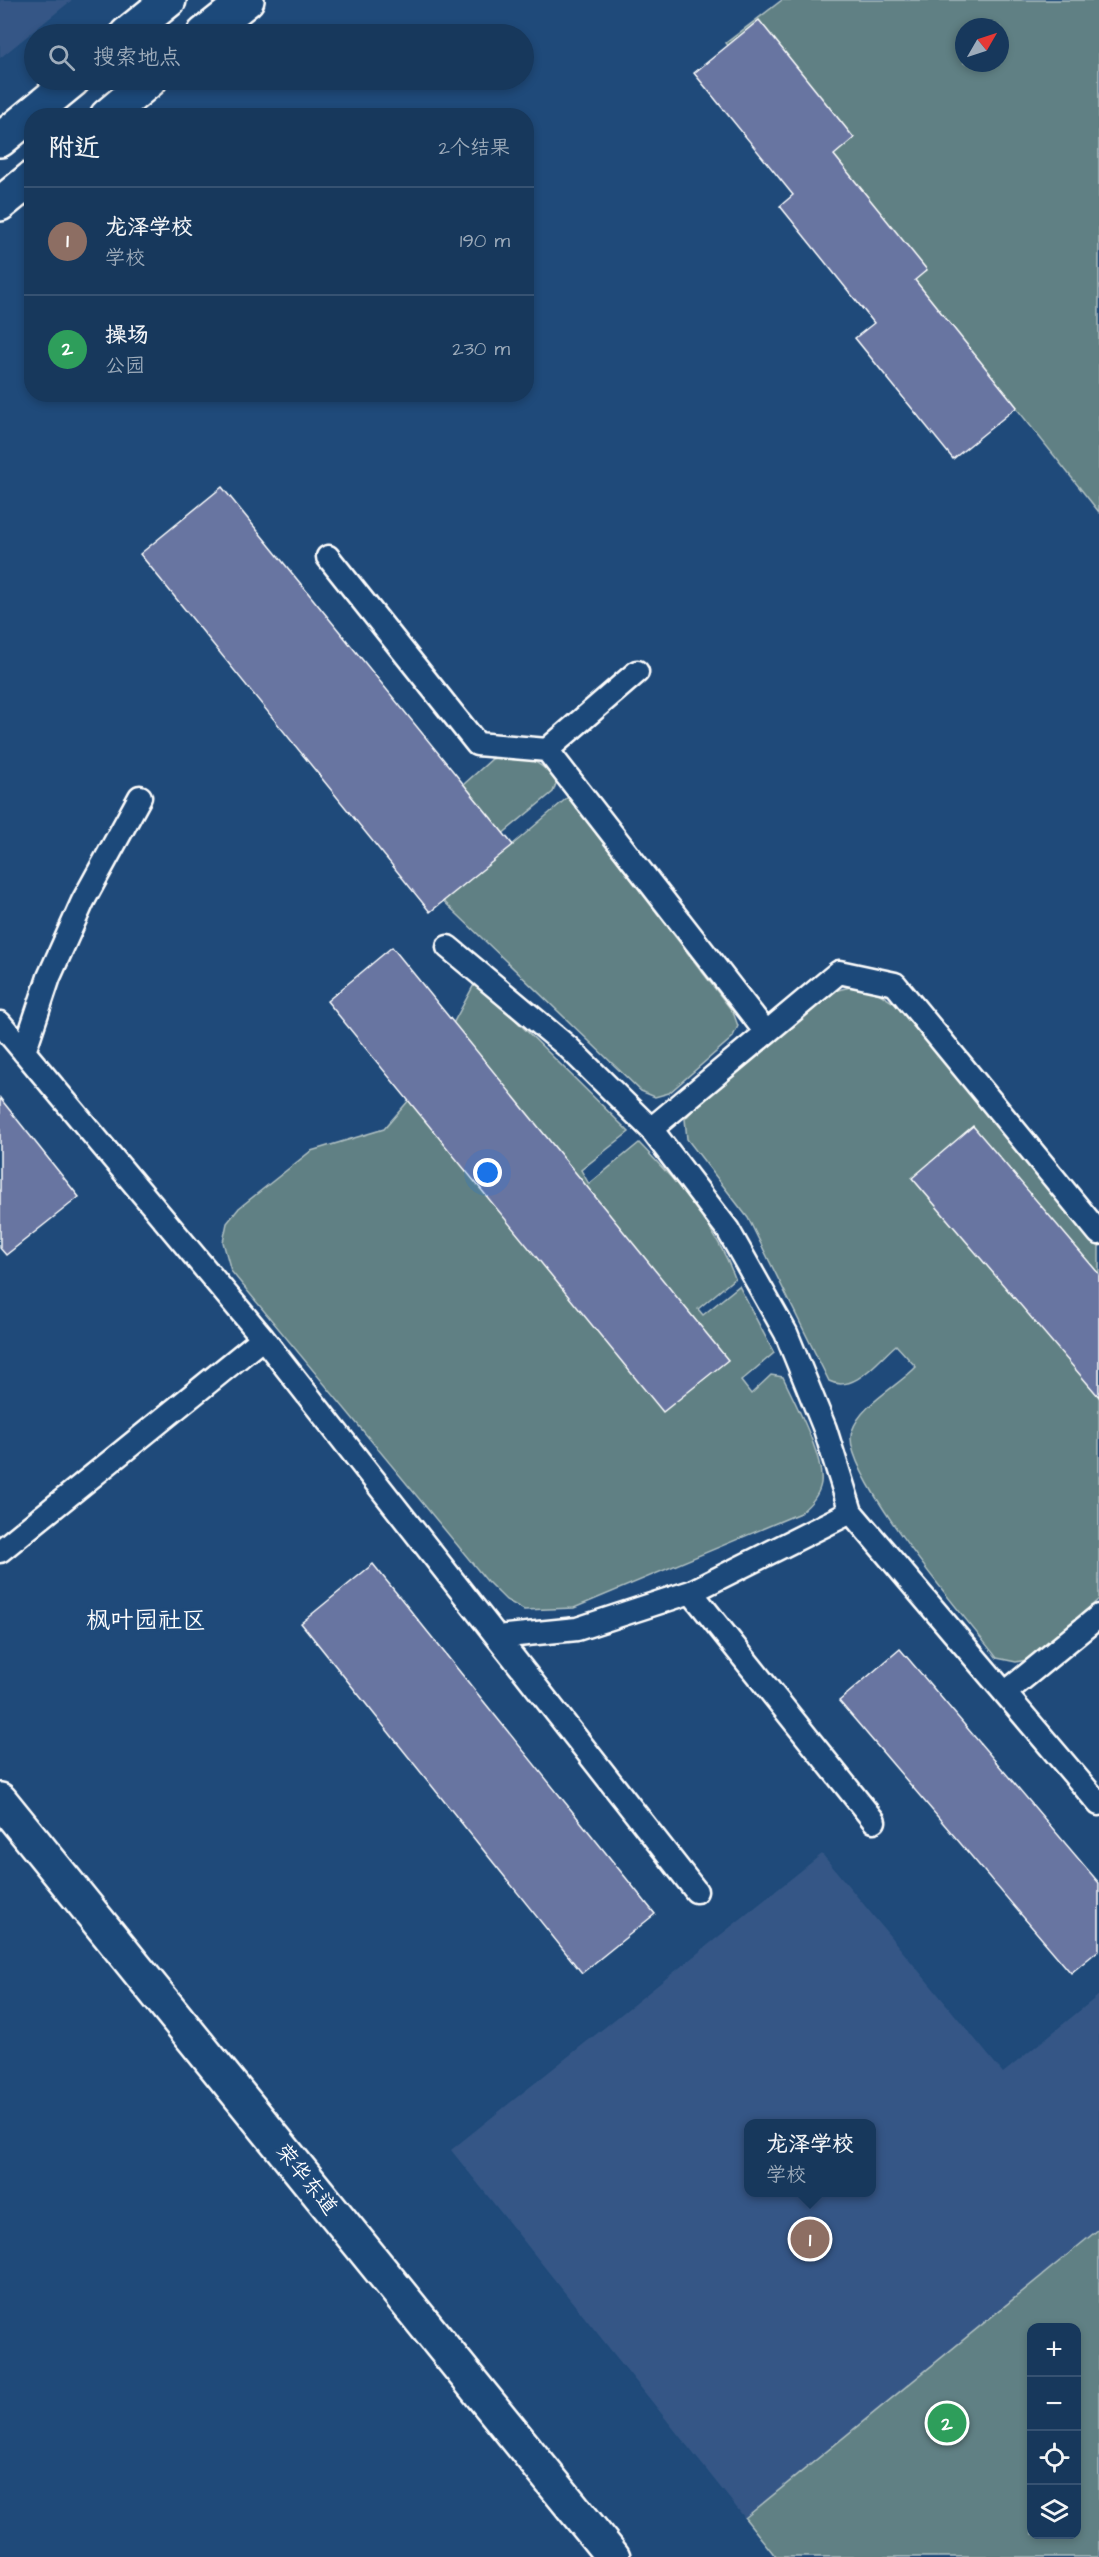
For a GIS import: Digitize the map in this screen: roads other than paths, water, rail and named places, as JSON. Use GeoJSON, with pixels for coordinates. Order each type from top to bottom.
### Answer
{"type":"FeatureCollection","features":[{"type":"Feature","properties":{"kind":"street"},"geometry":{"type":"LineString","coordinates":[[139,24],[169,0]]}},
{"type":"Feature","properties":{"kind":"street"},"geometry":{"type":"LineString","coordinates":[[214,24],[233,4]]}},
{"type":"Feature","properties":{"kind":"street"},"geometry":{"type":"LineString","coordinates":[[39,108],[61,90]]}},
{"type":"Feature","properties":{"kind":"street"},"geometry":{"type":"LineString","coordinates":[[117,108],[138,90]]}},
{"type":"Feature","properties":{"kind":"street"},"geometry":{"type":"LineString","coordinates":[[0,140],[24,120]]}},
{"type":"Feature","properties":{"kind":"street"},"geometry":{"type":"LineString","coordinates":[[0,204],[24,184]]}},
{"type":"Feature","properties":{"kind":"street","name":"荣华东道"},"geometry":{"type":"LineString","coordinates":[[0,1800],[613,2557]]}},
{"type":"Feature","properties":{"kind":"lane"},"geometry":{"type":"LineString","coordinates":[[328,557],[477,744],[547,750],[637,672]]}},
{"type":"Feature","properties":{"kind":"lane"},"geometry":{"type":"LineString","coordinates":[[547,750],[765,1031]]}},
{"type":"Feature","properties":{"kind":"lane"},"geometry":{"type":"LineString","coordinates":[[24,1052],[50,977],[83,901],[140,797]]}},
{"type":"Feature","properties":{"kind":"lane"},"geometry":{"type":"LineString","coordinates":[[448,947],[570,1048],[651,1129],[728,1230],[786,1333],[825,1429],[851,1512],[1099,1804]]}},
{"type":"Feature","properties":{"kind":"lane"},"geometry":{"type":"LineString","coordinates":[[651,1129],[838,972],[895,984],[1099,1233]]}},
{"type":"Feature","properties":{"kind":"lane"},"geometry":{"type":"LineString","coordinates":[[0,1023],[263,1338],[696,1891]]}},
{"type":"Feature","properties":{"kind":"lane"},"geometry":{"type":"LineString","coordinates":[[0,1551],[263,1338]]}},
{"type":"Feature","properties":{"kind":"lane"},"geometry":{"type":"LineString","coordinates":[[497,1637],[577,1629],[691,1592],[851,1512]]}},
{"type":"Feature","properties":{"kind":"lane"},"geometry":{"type":"LineString","coordinates":[[691,1592],[874,1821]]}},
{"type":"Feature","properties":{"kind":"lane"},"geometry":{"type":"LineString","coordinates":[[1005,1693],[1099,1616]]}},
{"type":"Feature","properties":{"kind":"place","name":"龙泽学校"},"geometry":{"type":"Point","coordinates":[810,2239]}},
{"type":"Feature","properties":{"kind":"place","name":"操场"},"geometry":{"type":"Point","coordinates":[947,2423]}},
{"type":"Feature","properties":{"kind":"district","name":"枫叶园社区"},"geometry":{"type":"Point","coordinates":[146,1620]}}]}
